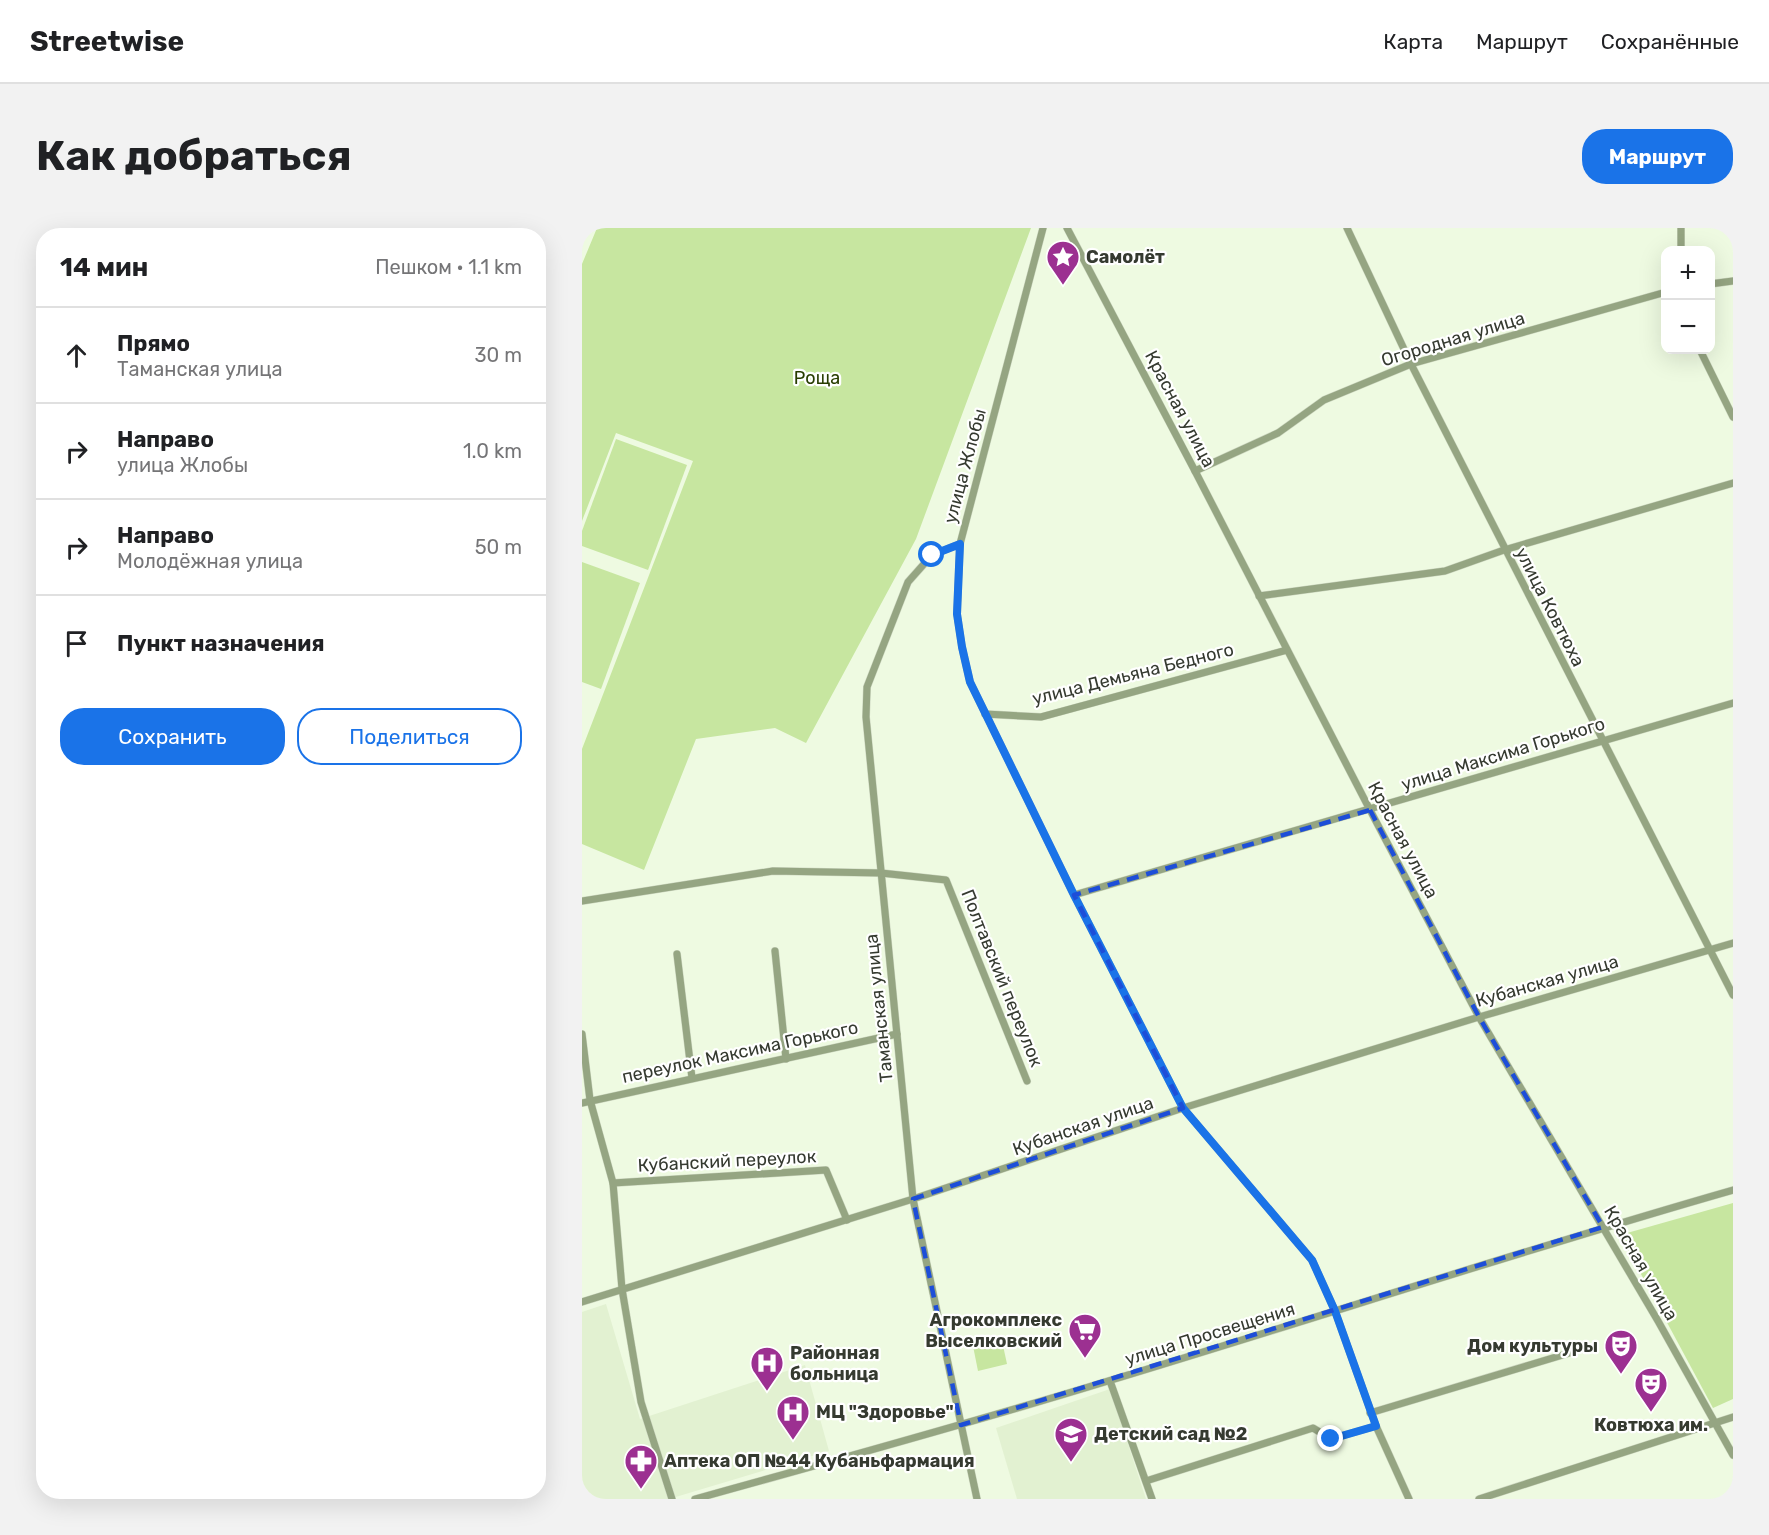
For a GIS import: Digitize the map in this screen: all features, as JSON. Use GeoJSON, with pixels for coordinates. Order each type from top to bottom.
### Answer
{"type":"FeatureCollection","features":[{"type":"Feature","properties":{"kind":"street","name":"улица Жлобы"},"geometry":{"type":"LineString","coordinates":[[1043,228],[960,544],[957,614],[970,682],[1074,895],[1183,1108],[1312,1260],[1335,1311],[1370,1413],[1409,1499]]}},
{"type":"Feature","properties":{"kind":"street","name":"Красная улица"},"geometry":{"type":"LineString","coordinates":[[1067,228],[1196,471],[1479,1017],[1603,1227],[1733,1455]]}},
{"type":"Feature","properties":{"kind":"street","name":"улица Ковтюха"},"geometry":{"type":"LineString","coordinates":[[1347,228],[1504,550],[1733,995]]}},
{"type":"Feature","properties":{"kind":"street"},"geometry":{"type":"LineString","coordinates":[[1681,228],[1681,246]]}},
{"type":"Feature","properties":{"kind":"street"},"geometry":{"type":"LineString","coordinates":[[1715,283],[1733,281]]}},
{"type":"Feature","properties":{"kind":"street","name":"Огородная улица"},"geometry":{"type":"LineString","coordinates":[[1196,471],[1278,433],[1324,400],[1411,363],[1661,293]]}},
{"type":"Feature","properties":{"kind":"street"},"geometry":{"type":"LineString","coordinates":[[1702,354],[1733,417]]}},
{"type":"Feature","properties":{"kind":"street"},"geometry":{"type":"LineString","coordinates":[[1259,596],[1445,571],[1504,550],[1733,483]]}},
{"type":"Feature","properties":{"kind":"street","name":"Таманская улица"},"geometry":{"type":"LineString","coordinates":[[960,544],[932,555],[908,582],[867,687],[866,717],[914,1199],[977,1499]]}},
{"type":"Feature","properties":{"kind":"street","name":"улица Демьяна Бедного"},"geometry":{"type":"LineString","coordinates":[[985,714],[1041,717],[1287,650]]}},
{"type":"Feature","properties":{"kind":"street","name":"улица Максима Горького"},"geometry":{"type":"LineString","coordinates":[[1074,895],[1733,703]]}},
{"type":"Feature","properties":{"kind":"street"},"geometry":{"type":"LineString","coordinates":[[582,901],[773,871],[881,873]]}},
{"type":"Feature","properties":{"kind":"street","name":"Полтавский переулок"},"geometry":{"type":"LineString","coordinates":[[881,873],[946,880],[1026,1081]]}},
{"type":"Feature","properties":{"kind":"street","name":"Кубанская улица"},"geometry":{"type":"LineString","coordinates":[[582,1302],[914,1199],[1183,1108],[1479,1017],[1733,943]]}},
{"type":"Feature","properties":{"kind":"street"},"geometry":{"type":"LineString","coordinates":[[775,951],[786,1059]]}},
{"type":"Feature","properties":{"kind":"street"},"geometry":{"type":"LineString","coordinates":[[677,954],[692,1078]]}},
{"type":"Feature","properties":{"kind":"street"},"geometry":{"type":"LineString","coordinates":[[582,1034],[590,1100],[582,1103]]}},
{"type":"Feature","properties":{"kind":"street","name":"переулок Максима Горького"},"geometry":{"type":"LineString","coordinates":[[590,1100],[897,1034]]}},
{"type":"Feature","properties":{"kind":"street","name":"Кубанский переулок"},"geometry":{"type":"LineString","coordinates":[[590,1100],[613,1183],[622,1289],[641,1402],[672,1499]]}},
{"type":"Feature","properties":{"kind":"street","name":"Кубанский переулок"},"geometry":{"type":"LineString","coordinates":[[613,1183],[826,1170],[847,1220]]}},
{"type":"Feature","properties":{"kind":"street","name":"улица Просвещения"},"geometry":{"type":"LineString","coordinates":[[695,1499],[1110,1381],[1603,1227],[1733,1190]]}},
{"type":"Feature","properties":{"kind":"street"},"geometry":{"type":"LineString","coordinates":[[1370,1413],[1576,1351]]}},
{"type":"Feature","properties":{"kind":"street"},"geometry":{"type":"LineString","coordinates":[[1110,1381],[1152,1499]]}},
{"type":"Feature","properties":{"kind":"street"},"geometry":{"type":"LineString","coordinates":[[1479,1499],[1733,1417]]}},
{"type":"Feature","properties":{"kind":"street"},"geometry":{"type":"LineString","coordinates":[[1146,1481],[1313,1428],[1331,1439],[1376,1426]]}},
{"type":"Feature","properties":{"kind":"highlighted area"},"geometry":{"type":"Polygon","coordinates":[[[1370,810],[1479,1017],[1603,1227],[961,1425],[913,1199],[1183,1108],[1074,895],[1370,810]]]}},
{"type":"Feature","properties":{"kind":"shaded area","name":"Районная больница"},"geometry":{"type":"Polygon","coordinates":[[[606,1304],[640,1419],[805,1365],[829,1451],[669,1499],[582,1499],[582,1312],[606,1304]]]}},
{"type":"Feature","properties":{"kind":"shaded area","name":"Детский сад №2"},"geometry":{"type":"Polygon","coordinates":[[[1110,1389],[1146,1499],[1017,1499],[996,1428],[1110,1389]]]}},
{"type":"Feature","properties":{"kind":"green space","name":"Роща"},"geometry":{"type":"Polygon","coordinates":[[[597,228],[1031,228],[916,539],[806,743],[775,728],[696,739],[644,870],[582,844],[582,749],[693,461],[616,433],[582,521],[582,264],[597,228]]]}},
{"type":"Feature","properties":{"kind":"green space"},"geometry":{"type":"Polygon","coordinates":[[[616,439],[687,465],[648,570],[582,546],[582,531],[616,439]]]}},
{"type":"Feature","properties":{"kind":"green space"},"geometry":{"type":"Polygon","coordinates":[[[582,562],[640,583],[601,689],[582,682],[582,562]]]}},
{"type":"Feature","properties":{"kind":"green space"},"geometry":{"type":"Polygon","coordinates":[[[1733,1203],[1733,1399],[1713,1408],[1620,1235],[1733,1203]]]}},
{"type":"Feature","properties":{"kind":"green space"},"geometry":{"type":"Polygon","coordinates":[[[1002,1341],[1007,1364],[978,1371],[973,1346],[1002,1341]]]}},
{"type":"Feature","properties":{"kind":"place","name":"Самолёт"},"geometry":{"type":"Point","coordinates":[1063,286]}},
{"type":"Feature","properties":{"kind":"place","name":"Агрокомплекс Выселковский"},"geometry":{"type":"Point","coordinates":[1085,1359]}},
{"type":"Feature","properties":{"kind":"place","name":"Дом культуры"},"geometry":{"type":"Point","coordinates":[1621,1375]}},
{"type":"Feature","properties":{"kind":"place","name":"Районная больница"},"geometry":{"type":"Point","coordinates":[767,1392]}},
{"type":"Feature","properties":{"kind":"place","name":"Ковтюха им."},"geometry":{"type":"Point","coordinates":[1651,1413]}},
{"type":"Feature","properties":{"kind":"place","name":"МЦ \"Здоровье\""},"geometry":{"type":"Point","coordinates":[793,1441]}},
{"type":"Feature","properties":{"kind":"place","name":"Детский сад №2"},"geometry":{"type":"Point","coordinates":[1071,1463]}},
{"type":"Feature","properties":{"kind":"place","name":"Аптека ОП №44 Кубаньфармация"},"geometry":{"type":"Point","coordinates":[641,1490]}},
{"type":"Feature","properties":{"kind":"route"},"geometry":{"type":"LineString","coordinates":[[932,555],[960,544],[957,614],[970,682],[1074,895],[1183,1108],[1312,1260],[1335,1311],[1376,1426],[1331,1439]]}}]}
